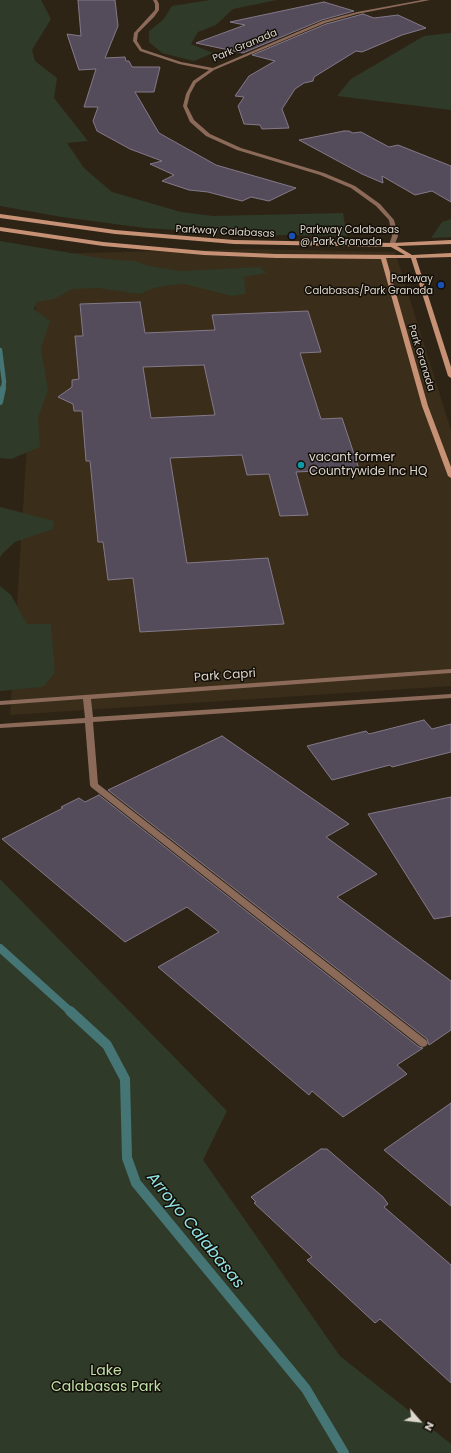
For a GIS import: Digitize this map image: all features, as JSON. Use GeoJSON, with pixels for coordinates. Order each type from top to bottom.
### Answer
{"type":"FeatureCollection","features":[{"type":"Feature","properties":{"kind":"street"},"geometry":{"type":"LineString","coordinates":[[155,0],[158,4],[153,16],[136,33],[135,41],[141,50],[180,63],[213,69]]}},
{"type":"Feature","properties":{"kind":"street","name":"Park Granada"},"geometry":{"type":"LineString","coordinates":[[392,245],[395,236],[391,220],[378,205],[353,187],[322,174],[240,149],[208,135],[192,121],[185,106],[188,94],[194,82],[213,69],[324,22],[364,11],[428,0]]}},
{"type":"Feature","properties":{"kind":"street","name":"Parkway Calabasas"},"geometry":{"type":"LineString","coordinates":[[0,216],[62,226],[171,238],[282,244],[392,245],[451,242]]}},
{"type":"Feature","properties":{"kind":"street","name":"Parkway Calabasas"},"geometry":{"type":"LineString","coordinates":[[0,229],[102,244],[170,250],[276,256],[383,258],[451,255]]}},
{"type":"Feature","properties":{"kind":"street"},"geometry":{"type":"LineString","coordinates":[[383,258],[392,245],[413,257]]}},
{"type":"Feature","properties":{"kind":"street","name":"Park Granada"},"geometry":{"type":"LineString","coordinates":[[413,257],[451,376]]}},
{"type":"Feature","properties":{"kind":"street","name":"Park Granada"},"geometry":{"type":"LineString","coordinates":[[383,258],[425,406],[451,476]]}},
{"type":"Feature","properties":{"kind":"street","name":"Park Capri"},"geometry":{"type":"LineString","coordinates":[[0,703],[451,671]]}},
{"type":"Feature","properties":{"kind":"street"},"geometry":{"type":"LineString","coordinates":[[0,726],[451,696]]}},
{"type":"Feature","properties":{"kind":"street"},"geometry":{"type":"LineString","coordinates":[[87,698],[90,719],[94,785],[423,1043]]}},
{"type":"Feature","properties":{"kind":"shaded area"},"geometry":{"type":"Polygon","coordinates":[[[252,249],[395,252],[451,430],[451,686],[10,715],[39,254],[252,249]]]}},
{"type":"Feature","properties":{"kind":"green space"},"geometry":{"type":"Polygon","coordinates":[[[0,0],[41,0],[51,19],[32,50],[35,61],[57,78],[54,98],[88,141],[67,143],[84,168],[112,192],[181,212],[213,216],[343,213],[347,236],[276,236],[145,228],[62,217],[0,206],[0,0]]]}},
{"type":"Feature","properties":{"kind":"green space"},"geometry":{"type":"Polygon","coordinates":[[[210,0],[277,0],[233,9],[216,25],[198,32],[191,44],[213,53],[194,61],[162,53],[149,42],[149,31],[163,20],[172,6],[210,0]]]}},
{"type":"Feature","properties":{"kind":"green space"},"geometry":{"type":"Polygon","coordinates":[[[451,33],[451,110],[337,96],[351,79],[424,36],[451,33]]]}},
{"type":"Feature","properties":{"kind":"green space"},"geometry":{"type":"Polygon","coordinates":[[[451,219],[451,237],[431,238],[442,222],[451,219]]]}},
{"type":"Feature","properties":{"kind":"green space"},"geometry":{"type":"Polygon","coordinates":[[[0,241],[106,259],[136,261],[149,266],[181,271],[259,267],[267,273],[244,277],[246,294],[232,296],[184,284],[154,288],[140,294],[98,288],[73,289],[54,299],[37,302],[34,309],[50,321],[41,348],[48,390],[38,418],[40,447],[11,459],[0,458],[0,241]]]}},
{"type":"Feature","properties":{"kind":"green space"},"geometry":{"type":"Polygon","coordinates":[[[0,507],[54,521],[53,529],[15,542],[2,554],[0,558],[0,507]]]}},
{"type":"Feature","properties":{"kind":"green space"},"geometry":{"type":"Polygon","coordinates":[[[0,586],[11,595],[27,624],[51,624],[55,673],[43,687],[0,691],[0,586]]]}},
{"type":"Feature","properties":{"kind":"green space","name":"Lake Calabasas Park"},"geometry":{"type":"Polygon","coordinates":[[[0,879],[227,1111],[203,1160],[340,1356],[451,1444],[451,1453],[0,1453],[0,879]]]}},
{"type":"Feature","properties":{"kind":"building"},"geometry":{"type":"Polygon","coordinates":[[[78,0],[115,0],[118,26],[105,58],[125,57],[126,61],[129,61],[132,67],[160,67],[154,92],[135,92],[159,133],[216,165],[296,188],[269,201],[251,197],[242,201],[208,192],[189,190],[162,181],[174,175],[150,164],[162,161],[130,149],[97,131],[93,121],[98,107],[84,107],[96,69],[79,70],[67,34],[81,36],[78,0]]]}},
{"type":"Feature","properties":{"kind":"building"},"geometry":{"type":"Polygon","coordinates":[[[324,2],[354,11],[322,20],[243,53],[196,43],[245,25],[230,22],[324,2]]]}},
{"type":"Feature","properties":{"kind":"building"},"geometry":{"type":"Polygon","coordinates":[[[363,14],[374,18],[398,15],[426,28],[402,35],[362,52],[356,51],[314,77],[313,81],[304,83],[295,89],[282,109],[289,128],[262,129],[260,125],[244,124],[238,106],[244,97],[235,96],[249,76],[275,61],[252,55],[326,24],[363,14]]]}},
{"type":"Feature","properties":{"kind":"building"},"geometry":{"type":"Polygon","coordinates":[[[344,131],[353,133],[361,132],[389,147],[398,145],[451,166],[451,202],[432,191],[415,195],[382,176],[383,183],[362,174],[299,140],[344,131]]]}},
{"type":"Feature","properties":{"kind":"building","name":"vacant former Countrywide Inc HQ"},"geometry":{"type":"Polygon","coordinates":[[[140,302],[145,333],[215,330],[212,315],[308,311],[321,352],[300,353],[321,419],[342,418],[359,469],[296,472],[308,515],[280,516],[269,474],[247,475],[242,455],[170,458],[187,563],[268,558],[284,624],[140,632],[133,578],[108,580],[103,542],[98,542],[90,461],[86,461],[82,411],[74,411],[73,404],[58,397],[72,387],[72,380],[79,379],[75,336],[83,336],[80,304],[140,302]],[[204,365],[143,367],[151,418],[215,415],[204,365]]]}},
{"type":"Feature","properties":{"kind":"building"},"geometry":{"type":"Polygon","coordinates":[[[424,720],[432,729],[451,724],[451,752],[392,767],[390,765],[332,780],[307,746],[366,731],[369,734],[424,720]]]}},
{"type":"Feature","properties":{"kind":"building"},"geometry":{"type":"Polygon","coordinates":[[[222,736],[349,824],[326,837],[377,874],[337,897],[451,981],[451,1030],[429,1045],[427,1039],[108,790],[222,736]]]}},
{"type":"Feature","properties":{"kind":"building"},"geometry":{"type":"Polygon","coordinates":[[[99,795],[419,1047],[423,1048],[397,1065],[407,1074],[343,1117],[312,1091],[309,1095],[158,967],[219,932],[187,907],[125,942],[2,839],[63,808],[61,807],[79,798],[85,802],[99,795]]]}},
{"type":"Feature","properties":{"kind":"building"},"geometry":{"type":"Polygon","coordinates":[[[451,797],[451,916],[434,919],[368,814],[451,797]]]}},
{"type":"Feature","properties":{"kind":"building"},"geometry":{"type":"Polygon","coordinates":[[[451,1103],[451,1206],[384,1150],[451,1103]]]}},
{"type":"Feature","properties":{"kind":"building"},"geometry":{"type":"Polygon","coordinates":[[[321,1149],[327,1149],[383,1197],[388,1204],[384,1207],[451,1265],[451,1383],[380,1319],[375,1323],[307,1260],[312,1257],[254,1203],[256,1202],[251,1197],[321,1149]]]}},
{"type":"Feature","properties":{"kind":"waterway","name":"Arroyo Calabasas"},"geometry":{"type":"LineString","coordinates":[[0,350],[4,382],[3,389]]}},
{"type":"Feature","properties":{"kind":"waterway","name":"Arroyo Calabasas"},"geometry":{"type":"LineString","coordinates":[[0,402],[3,388]]}},
{"type":"Feature","properties":{"kind":"waterway","name":"Arroyo Calabasas"},"geometry":{"type":"LineString","coordinates":[[0,948],[71,1012]]}},
{"type":"Feature","properties":{"kind":"waterway","name":"Arroyo Calabasas"},"geometry":{"type":"LineString","coordinates":[[70,1011],[107,1045],[125,1079],[127,1158],[136,1183],[306,1389],[344,1453]]}},
{"type":"Feature","properties":{"kind":"place","name":"Parkway Calabasas @ Park Granada"},"geometry":{"type":"Point","coordinates":[292,236]}},
{"type":"Feature","properties":{"kind":"place","name":"Parkway Calabasas/Park Granada"},"geometry":{"type":"Point","coordinates":[441,285]}},
{"type":"Feature","properties":{"kind":"place","name":"vacant former Countrywide Inc HQ"},"geometry":{"type":"Point","coordinates":[301,465]}}]}
